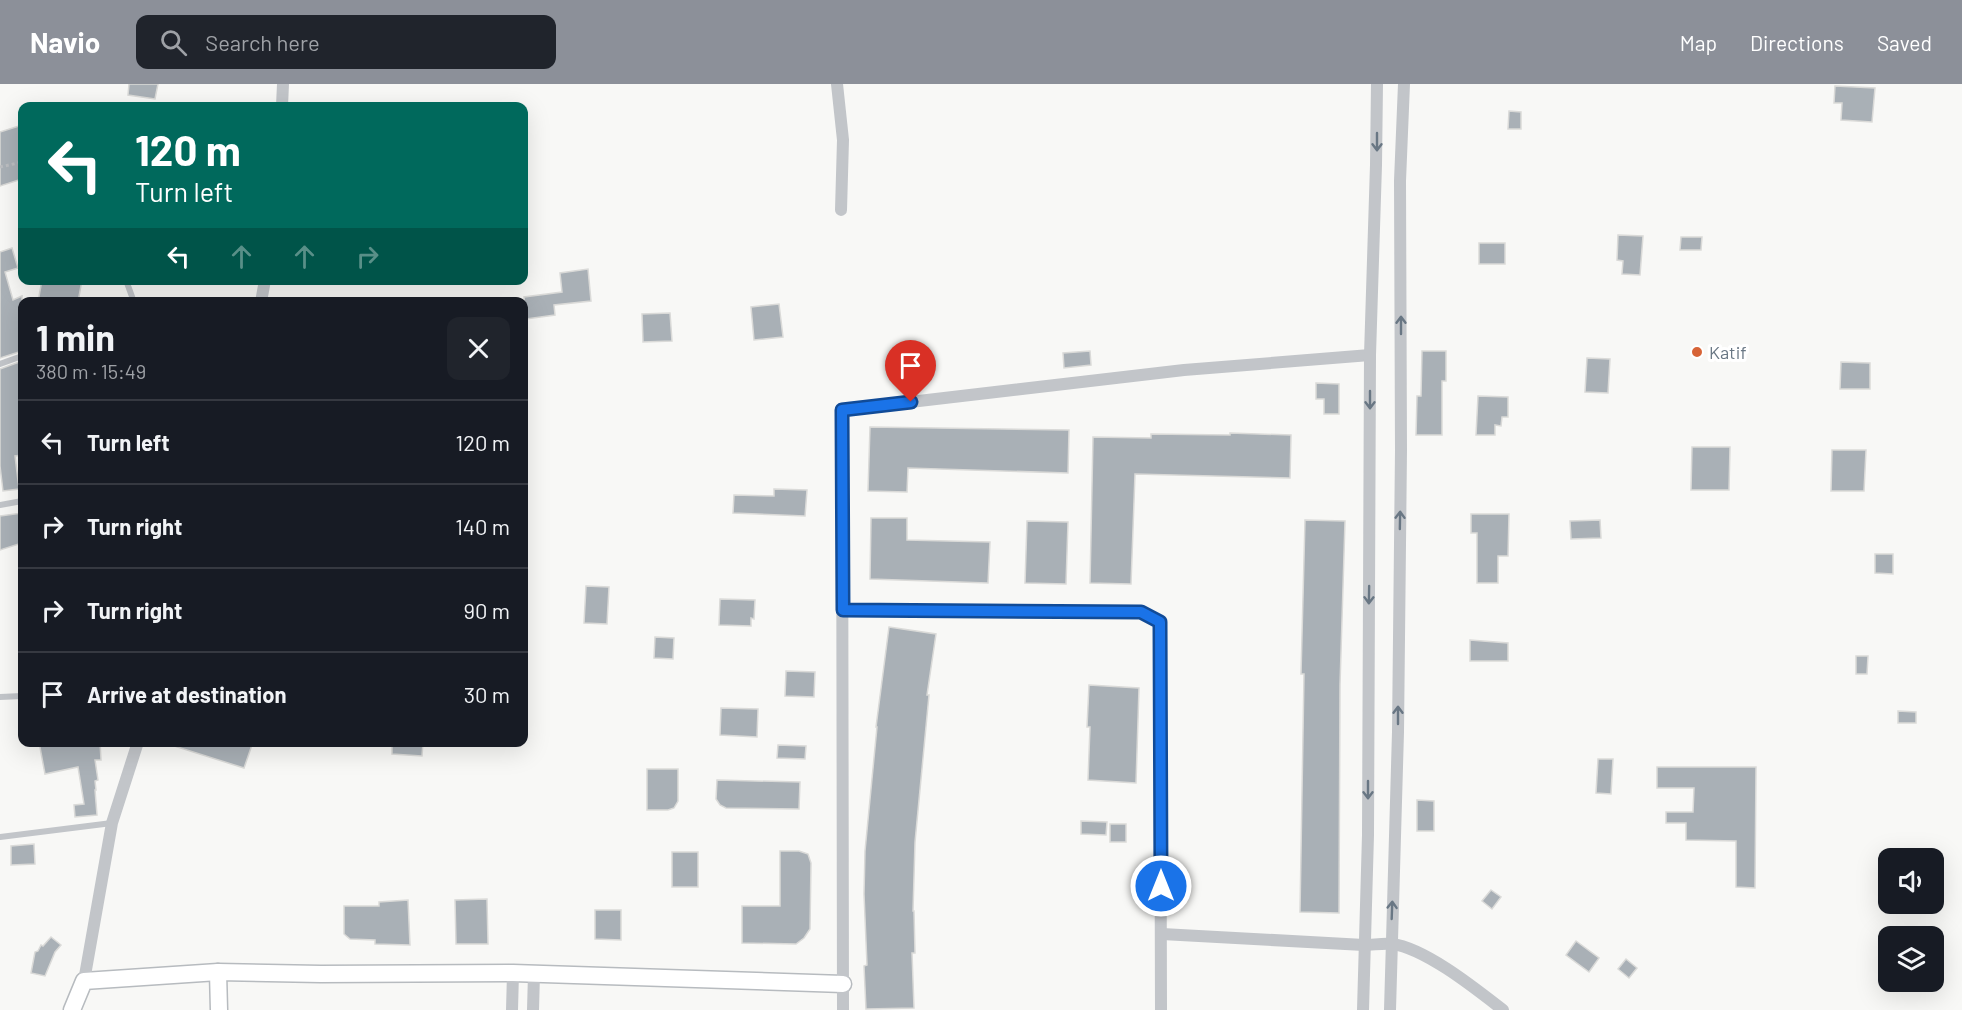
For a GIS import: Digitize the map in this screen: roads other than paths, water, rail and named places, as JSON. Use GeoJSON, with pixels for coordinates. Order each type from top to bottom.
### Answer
{"type":"FeatureCollection","features":[{"type":"Feature","properties":{"kind":"street"},"geometry":{"type":"LineString","coordinates":[[282,102],[284,84]]}},
{"type":"Feature","properties":{"kind":"street"},"geometry":{"type":"LineString","coordinates":[[837,84],[843,140],[841,210]]}},
{"type":"Feature","properties":{"kind":"street"},"geometry":{"type":"LineString","coordinates":[[1363,1010],[1368,835],[1370,355],[1377,84]]}},
{"type":"Feature","properties":{"kind":"street"},"geometry":{"type":"LineString","coordinates":[[1390,1010],[1398,732],[1401,450],[1400,181],[1404,84]]}},
{"type":"Feature","properties":{"kind":"street"},"geometry":{"type":"LineString","coordinates":[[843,1010],[842,410],[1184,370],[1370,355]]}},
{"type":"Feature","properties":{"kind":"street"},"geometry":{"type":"LineString","coordinates":[[843,610],[1141,612],[1160,622],[1161,1010]]}},
{"type":"Feature","properties":{"kind":"street"},"geometry":{"type":"LineString","coordinates":[[72,1010],[84,981],[112,823],[136,747]]}},
{"type":"Feature","properties":{"kind":"street"},"geometry":{"type":"LineString","coordinates":[[1162,934],[1364,945],[1391,944],[1414,950],[1443,967],[1503,1010]]}},
{"type":"Feature","properties":{"kind":"street"},"geometry":{"type":"LineString","coordinates":[[84,981],[218,972],[513,973],[843,984]]}},
{"type":"Feature","properties":{"kind":"street"},"geometry":{"type":"LineString","coordinates":[[218,972],[219,1010]]}},
{"type":"Feature","properties":{"kind":"street"},"geometry":{"type":"LineString","coordinates":[[512,1010],[513,973]]}},
{"type":"Feature","properties":{"kind":"street"},"geometry":{"type":"LineString","coordinates":[[533,1010],[534,974]]}},
{"type":"Feature","properties":{"kind":"lane"},"geometry":{"type":"LineString","coordinates":[[0,364],[18,357]]}},
{"type":"Feature","properties":{"kind":"lane"},"geometry":{"type":"LineString","coordinates":[[0,504],[18,502]]}},
{"type":"Feature","properties":{"kind":"lane"},"geometry":{"type":"LineString","coordinates":[[0,697],[18,696]]}},
{"type":"Feature","properties":{"kind":"lane"},"geometry":{"type":"LineString","coordinates":[[0,837],[112,823]]}},
{"type":"Feature","properties":{"kind":"place","name":"Katif"},"geometry":{"type":"Point","coordinates":[1697,352]}}]}
